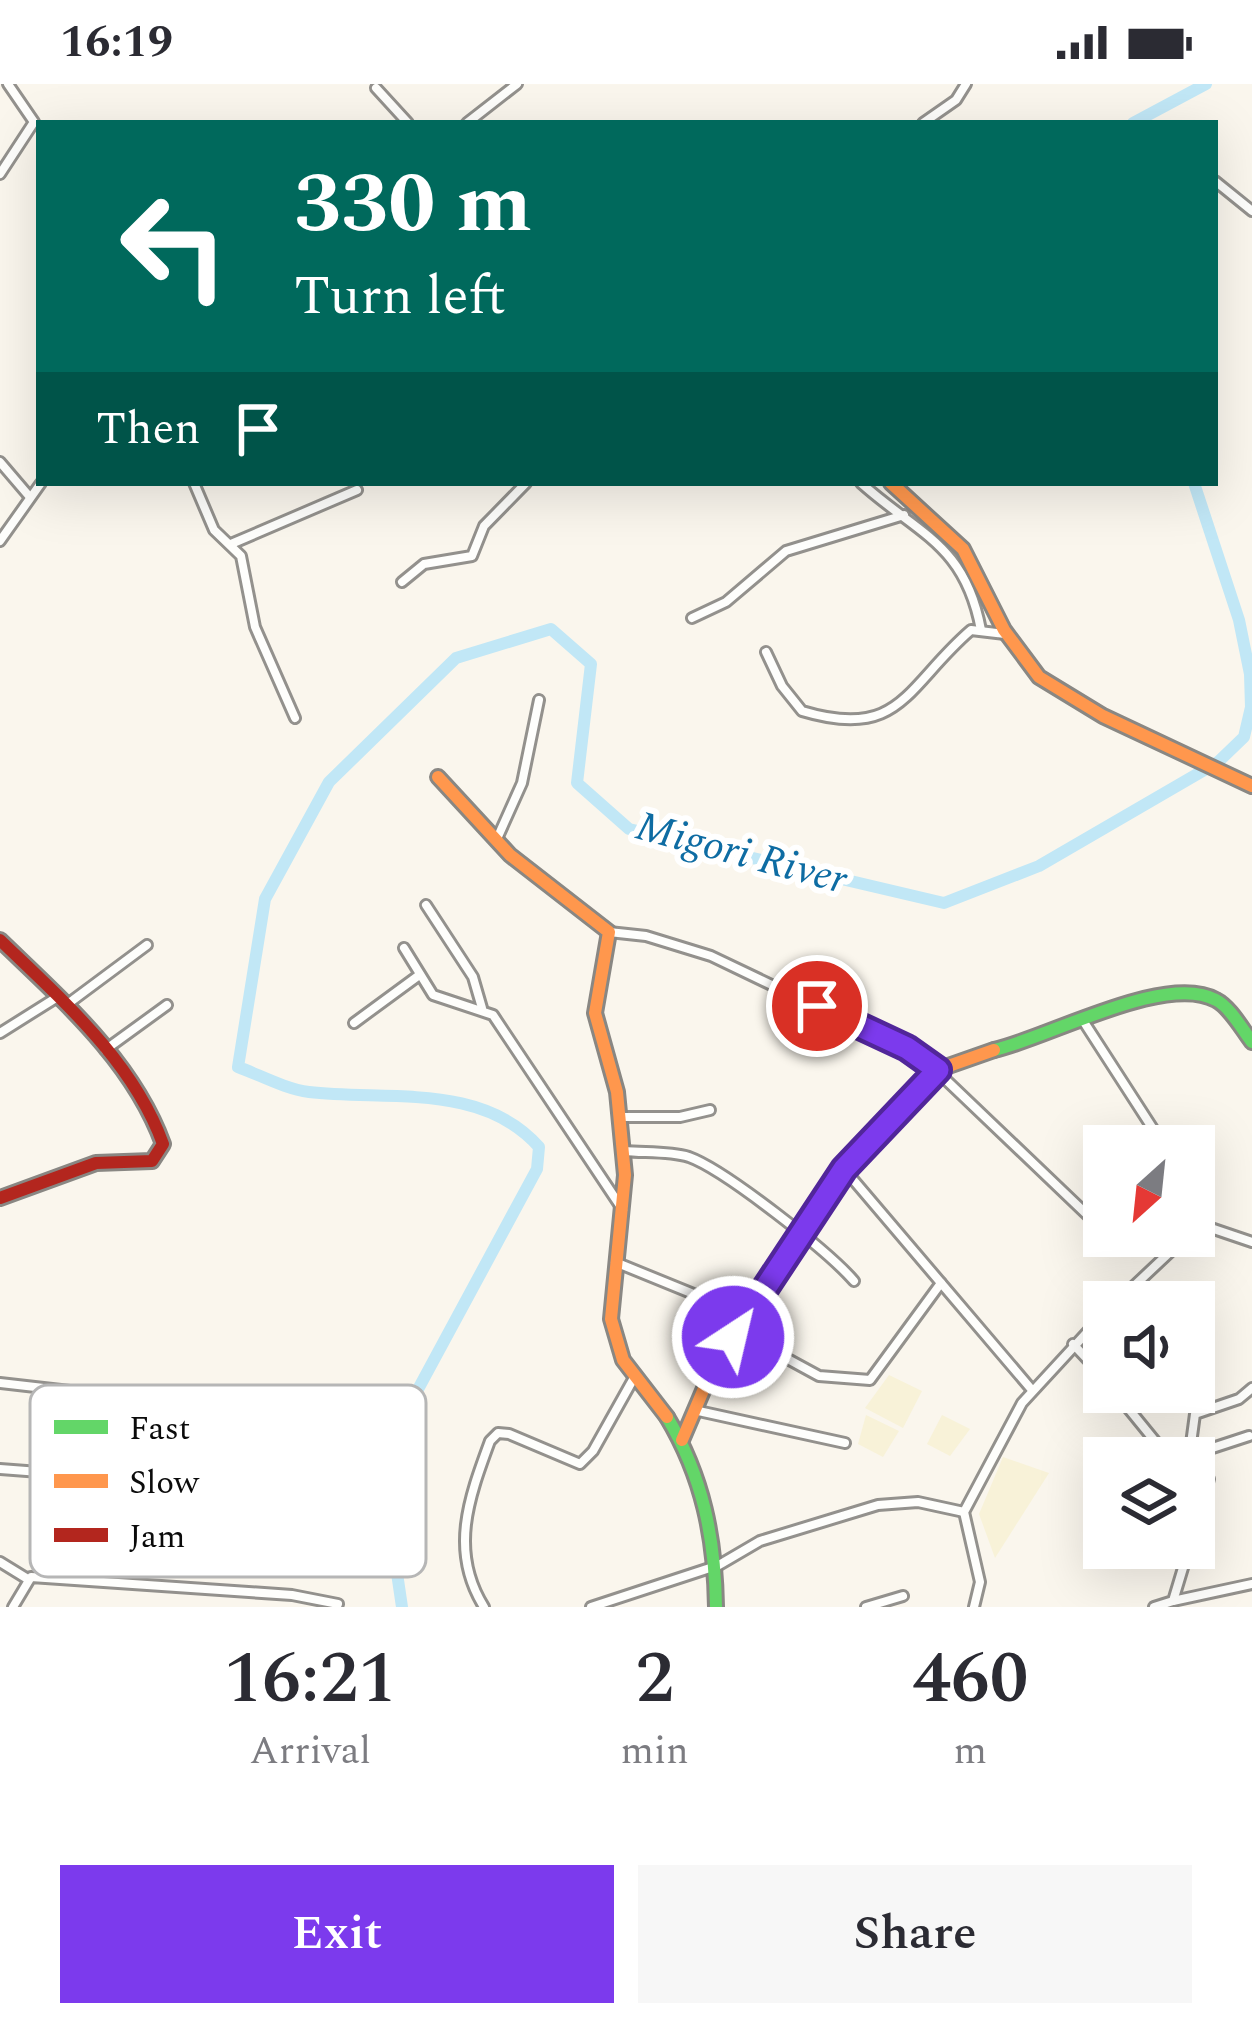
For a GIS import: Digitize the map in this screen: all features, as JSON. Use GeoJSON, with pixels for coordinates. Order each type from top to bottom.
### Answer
{"type":"FeatureCollection","features":[{"type":"Feature","properties":{"kind":"street"},"geometry":{"type":"LineString","coordinates":[[0,175],[34,122],[8,84]]}},
{"type":"Feature","properties":{"kind":"street"},"geometry":{"type":"LineString","coordinates":[[471,120],[518,84]]}},
{"type":"Feature","properties":{"kind":"street"},"geometry":{"type":"LineString","coordinates":[[927,120],[956,100],[966,84]]}},
{"type":"Feature","properties":{"kind":"street"},"geometry":{"type":"LineString","coordinates":[[376,88],[405,120]]}},
{"type":"Feature","properties":{"kind":"street"},"geometry":{"type":"LineString","coordinates":[[1218,183],[1252,211]]}},
{"type":"Feature","properties":{"kind":"street"},"geometry":{"type":"LineString","coordinates":[[0,462],[29,496]]}},
{"type":"Feature","properties":{"kind":"street"},"geometry":{"type":"LineString","coordinates":[[0,541],[38,486]]}},
{"type":"Feature","properties":{"kind":"street"},"geometry":{"type":"LineString","coordinates":[[195,486],[209,522],[244,563],[255,627],[296,718]]}},
{"type":"Feature","properties":{"kind":"street"},"geometry":{"type":"LineString","coordinates":[[402,582],[424,564],[472,556],[484,526],[523,486]]}},
{"type":"Feature","properties":{"kind":"street"},"geometry":{"type":"LineString","coordinates":[[865,486],[934,535],[956,561],[973,596],[981,630]]}},
{"type":"Feature","properties":{"kind":"street"},"geometry":{"type":"LineString","coordinates":[[894,486],[963,549],[1006,634],[1039,677],[1063,694],[1252,786]]}},
{"type":"Feature","properties":{"kind":"street"},"geometry":{"type":"LineString","coordinates":[[231,544],[357,490]]}},
{"type":"Feature","properties":{"kind":"street"},"geometry":{"type":"LineString","coordinates":[[692,618],[726,602],[786,551],[904,515]]}},
{"type":"Feature","properties":{"kind":"street"},"geometry":{"type":"LineString","coordinates":[[766,652],[782,686],[802,711],[868,721],[896,707],[934,661],[971,630],[1006,634]]}},
{"type":"Feature","properties":{"kind":"street"},"geometry":{"type":"LineString","coordinates":[[496,841],[521,783],[539,700]]}},
{"type":"Feature","properties":{"kind":"street"},"geometry":{"type":"LineString","coordinates":[[438,776],[461,808],[496,841],[609,932],[646,935],[711,956],[907,1048],[938,1070],[1083,1211]]}},
{"type":"Feature","properties":{"kind":"street"},"geometry":{"type":"LineString","coordinates":[[426,905],[473,977],[482,1007]]}},
{"type":"Feature","properties":{"kind":"street"},"geometry":{"type":"LineString","coordinates":[[609,932],[608,970],[596,1016],[621,1117],[623,1150],[614,1337],[635,1376],[682,1440],[704,1497],[719,1565],[716,1607]]}},
{"type":"Feature","properties":{"kind":"street"},"geometry":{"type":"LineString","coordinates":[[0,940],[64,999],[106,1050],[157,1123],[163,1144],[159,1156],[86,1166],[0,1198]]}},
{"type":"Feature","properties":{"kind":"street"},"geometry":{"type":"LineString","coordinates":[[0,1033],[64,999],[147,945]]}},
{"type":"Feature","properties":{"kind":"street"},"geometry":{"type":"LineString","coordinates":[[404,948],[418,976],[444,1001],[482,1007],[493,1015],[623,1210]]}},
{"type":"Feature","properties":{"kind":"street"},"geometry":{"type":"LineString","coordinates":[[354,1023],[418,976]]}},
{"type":"Feature","properties":{"kind":"street"},"geometry":{"type":"LineString","coordinates":[[682,1440],[711,1370],[844,1169],[938,1070],[966,1057],[1038,1040],[1120,1004],[1201,991],[1220,1001],[1252,1042]]}},
{"type":"Feature","properties":{"kind":"street"},"geometry":{"type":"LineString","coordinates":[[106,1050],[167,1005]]}},
{"type":"Feature","properties":{"kind":"street"},"geometry":{"type":"LineString","coordinates":[[1082,1019],[1150,1125]]}},
{"type":"Feature","properties":{"kind":"street"},"geometry":{"type":"LineString","coordinates":[[621,1117],[673,1118],[710,1110]]}},
{"type":"Feature","properties":{"kind":"street"},"geometry":{"type":"LineString","coordinates":[[623,1150],[698,1161],[840,1263],[854,1281]]}},
{"type":"Feature","properties":{"kind":"street"},"geometry":{"type":"LineString","coordinates":[[844,1169],[1032,1390]]}},
{"type":"Feature","properties":{"kind":"street"},"geometry":{"type":"LineString","coordinates":[[1215,1232],[1252,1243]]}},
{"type":"Feature","properties":{"kind":"street"},"geometry":{"type":"LineString","coordinates":[[1139,1281],[1164,1257]]}},
{"type":"Feature","properties":{"kind":"street"},"geometry":{"type":"LineString","coordinates":[[616,1262],[750,1317]]}},
{"type":"Feature","properties":{"kind":"street"},"geometry":{"type":"LineString","coordinates":[[738,1332],[819,1376],[870,1380],[941,1283]]}},
{"type":"Feature","properties":{"kind":"street"},"geometry":{"type":"LineString","coordinates":[[974,1607],[980,1582],[964,1512],[1032,1390],[1083,1334]]}},
{"type":"Feature","properties":{"kind":"street"},"geometry":{"type":"LineString","coordinates":[[1073,1344],[1083,1355]]}},
{"type":"Feature","properties":{"kind":"street"},"geometry":{"type":"LineString","coordinates":[[484,1607],[465,1562],[464,1529],[494,1435],[509,1434],[580,1463],[593,1451],[635,1376]]}},
{"type":"Feature","properties":{"kind":"street"},"geometry":{"type":"LineString","coordinates":[[0,1383],[30,1386]]}},
{"type":"Feature","properties":{"kind":"street"},"geometry":{"type":"LineString","coordinates":[[1192,1437],[1192,1417],[1252,1388]]}},
{"type":"Feature","properties":{"kind":"street"},"geometry":{"type":"LineString","coordinates":[[694,1410],[845,1443]]}},
{"type":"Feature","properties":{"kind":"street"},"geometry":{"type":"LineString","coordinates":[[1132,1413],[1152,1437]]}},
{"type":"Feature","properties":{"kind":"street"},"geometry":{"type":"LineString","coordinates":[[1215,1448],[1249,1436]]}},
{"type":"Feature","properties":{"kind":"street"},"geometry":{"type":"LineString","coordinates":[[0,1469],[30,1471]]}},
{"type":"Feature","properties":{"kind":"street"},"geometry":{"type":"LineString","coordinates":[[591,1607],[719,1565],[760,1541],[878,1505],[918,1502],[964,1512]]}},
{"type":"Feature","properties":{"kind":"street"},"geometry":{"type":"LineString","coordinates":[[0,1562],[26,1578],[292,1595],[338,1604]]}},
{"type":"Feature","properties":{"kind":"street"},"geometry":{"type":"LineString","coordinates":[[1173,1601],[1183,1569]]}},
{"type":"Feature","properties":{"kind":"street"},"geometry":{"type":"LineString","coordinates":[[13,1607],[26,1578]]}},
{"type":"Feature","properties":{"kind":"street"},"geometry":{"type":"LineString","coordinates":[[1154,1607],[1252,1584]]}},
{"type":"Feature","properties":{"kind":"street"},"geometry":{"type":"LineString","coordinates":[[866,1607],[903,1596]]}},
{"type":"Feature","properties":{"kind":"shaded area"},"geometry":{"type":"Polygon","coordinates":[[[889,1375],[922,1391],[903,1428],[865,1408],[889,1375]]]}},
{"type":"Feature","properties":{"kind":"shaded area"},"geometry":{"type":"Polygon","coordinates":[[[866,1415],[899,1431],[883,1457],[858,1444],[866,1415]]]}},
{"type":"Feature","properties":{"kind":"shaded area"},"geometry":{"type":"Polygon","coordinates":[[[942,1415],[970,1429],[950,1456],[927,1444],[942,1415]]]}},
{"type":"Feature","properties":{"kind":"shaded area"},"geometry":{"type":"Polygon","coordinates":[[[1003,1457],[1049,1473],[995,1558],[979,1514],[1003,1457]]]}},
{"type":"Feature","properties":{"kind":"waterway","name":"Migori River"},"geometry":{"type":"LineString","coordinates":[[1139,120],[1206,84]]}},
{"type":"Feature","properties":{"kind":"waterway","name":"Migori River"},"geometry":{"type":"LineString","coordinates":[[420,1385],[537,1169],[539,1147],[516,1126],[461,1103],[309,1092],[238,1067],[265,899],[329,782],[456,658],[551,629],[591,664],[577,783],[629,829],[944,903],[1039,866],[1218,762],[1244,737],[1251,707],[1250,674],[1239,620],[1195,486]]}},
{"type":"Feature","properties":{"kind":"waterway","name":"Migori River"},"geometry":{"type":"LineString","coordinates":[[398,1577],[402,1607]]}},
{"type":"Feature","properties":{"kind":"traffic: fast"},"geometry":{"type":"LineString","coordinates":[[994,1050],[1106,1010],[1168,994],[1216,1000],[1252,1042]]}},
{"type":"Feature","properties":{"kind":"traffic: fast"},"geometry":{"type":"LineString","coordinates":[[667,1417],[690,1462],[705,1509],[716,1607]]}},
{"type":"Feature","properties":{"kind":"traffic: slow"},"geometry":{"type":"LineString","coordinates":[[894,486],[963,549],[1004,630],[1039,677],[1103,716],[1252,786]]}},
{"type":"Feature","properties":{"kind":"traffic: slow"},"geometry":{"type":"LineString","coordinates":[[438,777],[510,855],[609,932],[595,1013],[617,1092],[625,1175],[611,1319],[623,1360],[667,1417]]}},
{"type":"Feature","properties":{"kind":"traffic: slow"},"geometry":{"type":"LineString","coordinates":[[682,1440],[717,1358],[873,1133],[937,1070],[994,1050]]}},
{"type":"Feature","properties":{"kind":"traffic: jam"},"geometry":{"type":"LineString","coordinates":[[0,940],[115,1059],[163,1144],[152,1161],[96,1163],[0,1198]]}},
{"type":"Feature","properties":{"kind":"route"},"geometry":{"type":"LineString","coordinates":[[733,1337],[844,1169],[873,1133],[938,1070],[907,1048],[817,1006]]}}]}
